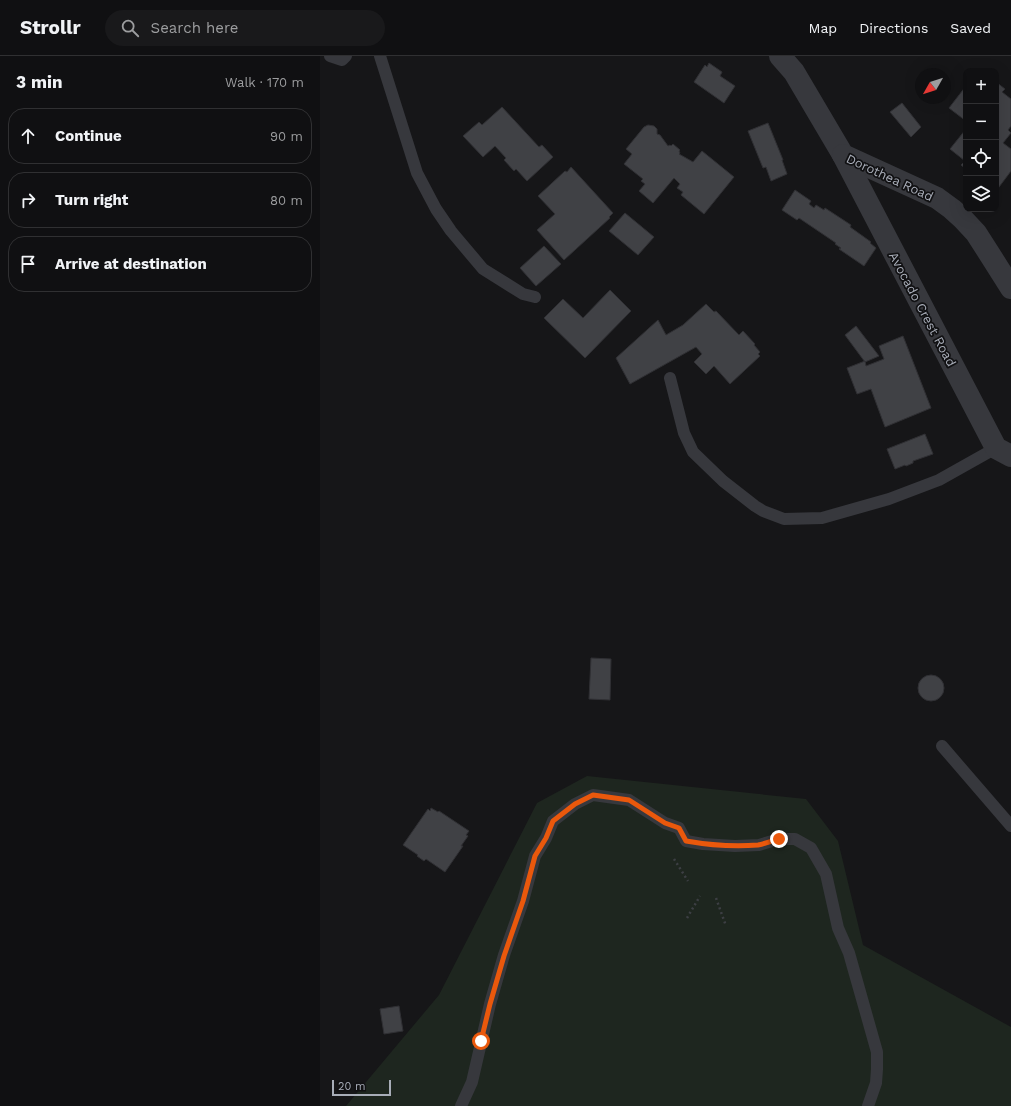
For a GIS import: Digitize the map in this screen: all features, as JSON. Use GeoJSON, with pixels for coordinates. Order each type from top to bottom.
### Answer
{"type":"FeatureCollection","features":[{"type":"Feature","properties":{"kind":"street","name":"Dorothea Road"},"geometry":{"type":"LineString","coordinates":[[780,56],[794,72],[842,155],[937,198],[952,209],[976,233],[1011,288]]}},
{"type":"Feature","properties":{"kind":"street","name":"Avocado Crest Road"},"geometry":{"type":"LineString","coordinates":[[842,155],[1003,452]]}},
{"type":"Feature","properties":{"kind":"lane"},"geometry":{"type":"LineString","coordinates":[[330,56],[342,60],[346,56]]}},
{"type":"Feature","properties":{"kind":"lane"},"geometry":{"type":"LineString","coordinates":[[380,56],[417,173],[436,209],[451,231],[483,269],[523,294],[535,297]]}},
{"type":"Feature","properties":{"kind":"lane"},"geometry":{"type":"LineString","coordinates":[[670,378],[684,433],[693,452],[723,481],[755,506],[763,511],[784,519],[822,518],[889,499],[939,480],[1003,452]]}},
{"type":"Feature","properties":{"kind":"lane"},"geometry":{"type":"LineString","coordinates":[[942,746],[1011,826]]}},
{"type":"Feature","properties":{"kind":"lane"},"geometry":{"type":"LineString","coordinates":[[461,1106],[472,1082],[490,1004],[504,956],[523,901],[535,856],[546,838],[553,821],[575,804],[593,795],[629,800],[665,823],[679,828],[686,841],[703,844],[741,846],[759,845],[779,839],[795,839],[811,848],[826,874],[838,928],[849,953],[877,1052],[876,1083],[868,1106]]}},
{"type":"Feature","properties":{"kind":"path"},"geometry":{"type":"LineString","coordinates":[[674,859],[688,881]]}},
{"type":"Feature","properties":{"kind":"path"},"geometry":{"type":"LineString","coordinates":[[686,918],[700,896]]}},
{"type":"Feature","properties":{"kind":"path"},"geometry":{"type":"LineString","coordinates":[[716,898],[726,926]]}},
{"type":"Feature","properties":{"kind":"shaded area"},"geometry":{"type":"Polygon","coordinates":[[[587,776],[806,799],[838,841],[863,945],[1011,1027],[1011,1106],[346,1106],[439,995],[537,803],[587,776]]]}},
{"type":"Feature","properties":{"kind":"building"},"geometry":{"type":"Polygon","coordinates":[[[709,63],[722,72],[720,76],[735,86],[724,103],[694,82],[705,65],[707,67],[709,63]]]}},
{"type":"Feature","properties":{"kind":"building"},"geometry":{"type":"Polygon","coordinates":[[[999,84],[1005,89],[1002,92],[1011,99],[1011,126],[1008,130],[1011,133],[1003,143],[1011,149],[1011,171],[999,187],[999,84]]]}},
{"type":"Feature","properties":{"kind":"building"},"geometry":{"type":"Polygon","coordinates":[[[963,90],[963,119],[949,108],[963,90]]]}},
{"type":"Feature","properties":{"kind":"building"},"geometry":{"type":"Polygon","coordinates":[[[902,103],[921,127],[911,137],[890,112],[902,103]]]}},
{"type":"Feature","properties":{"kind":"building"},"geometry":{"type":"Polygon","coordinates":[[[502,107],[539,147],[542,145],[553,157],[527,181],[516,169],[514,171],[504,160],[506,158],[495,146],[483,157],[463,136],[479,122],[482,125],[502,107]]]}},
{"type":"Feature","properties":{"kind":"building"},"geometry":{"type":"Polygon","coordinates":[[[768,123],[787,174],[771,181],[766,167],[763,168],[748,131],[768,123]]]}},
{"type":"Feature","properties":{"kind":"building"},"geometry":{"type":"Polygon","coordinates":[[[648,125],[654,126],[657,129],[657,134],[660,135],[668,146],[673,144],[680,150],[679,154],[693,162],[702,151],[734,177],[704,214],[681,195],[683,192],[677,188],[680,184],[674,178],[653,203],[639,191],[645,184],[641,181],[643,179],[624,164],[632,154],[626,149],[644,127],[648,125]]]}},
{"type":"Feature","properties":{"kind":"building"},"geometry":{"type":"Polygon","coordinates":[[[963,133],[963,159],[950,149],[963,133]]]}},
{"type":"Feature","properties":{"kind":"building"},"geometry":{"type":"Polygon","coordinates":[[[571,167],[613,213],[609,217],[610,218],[564,260],[537,230],[555,214],[538,196],[571,167]]]}},
{"type":"Feature","properties":{"kind":"building"},"geometry":{"type":"Polygon","coordinates":[[[795,190],[811,201],[809,204],[814,208],[816,205],[824,210],[825,208],[851,225],[850,227],[871,242],[870,243],[876,248],[864,266],[839,249],[841,248],[835,244],[836,243],[799,218],[797,220],[782,210],[795,190]]]}},
{"type":"Feature","properties":{"kind":"building"},"geometry":{"type":"Polygon","coordinates":[[[625,213],[654,237],[638,255],[609,231],[625,213]]]}},
{"type":"Feature","properties":{"kind":"building"},"geometry":{"type":"Polygon","coordinates":[[[544,246],[561,264],[536,286],[520,268],[544,246]]]}},
{"type":"Feature","properties":{"kind":"building"},"geometry":{"type":"Polygon","coordinates":[[[610,290],[631,311],[585,358],[544,318],[563,299],[583,318],[610,290]]]}},
{"type":"Feature","properties":{"kind":"building"},"geometry":{"type":"Polygon","coordinates":[[[706,304],[714,312],[716,311],[739,335],[743,331],[755,344],[754,345],[760,352],[758,354],[760,356],[730,384],[714,366],[706,374],[694,362],[702,354],[696,347],[630,384],[616,358],[658,320],[666,335],[683,325],[706,304]]]}},
{"type":"Feature","properties":{"kind":"building"},"geometry":{"type":"Polygon","coordinates":[[[856,326],[879,356],[865,362],[845,335],[856,326]]]}},
{"type":"Feature","properties":{"kind":"building"},"geometry":{"type":"Polygon","coordinates":[[[903,336],[931,408],[885,427],[871,389],[857,394],[847,368],[865,361],[866,366],[884,359],[879,346],[903,336]]]}},
{"type":"Feature","properties":{"kind":"building"},"geometry":{"type":"Polygon","coordinates":[[[925,434],[933,454],[913,461],[913,463],[906,466],[905,465],[895,469],[887,449],[925,434]]]}},
{"type":"Feature","properties":{"kind":"building"},"geometry":{"type":"Polygon","coordinates":[[[591,658],[611,659],[610,700],[589,699],[591,658]]]}},
{"type":"Feature","properties":{"kind":"building"},"geometry":{"type":"Polygon","coordinates":[[[931,675],[940,679],[944,688],[940,697],[931,701],[922,697],[918,688],[922,679],[931,675]]]}},
{"type":"Feature","properties":{"kind":"building"},"geometry":{"type":"Polygon","coordinates":[[[431,808],[438,812],[439,811],[469,831],[466,835],[468,836],[461,846],[463,846],[445,872],[426,859],[424,861],[403,845],[428,809],[430,811],[431,808]]]}},
{"type":"Feature","properties":{"kind":"building"},"geometry":{"type":"Polygon","coordinates":[[[399,1006],[403,1031],[384,1034],[380,1009],[399,1006]]]}},
{"type":"Feature","properties":{"kind":"route"},"geometry":{"type":"LineString","coordinates":[[481,1041],[504,956],[523,901],[535,856],[546,838],[553,821],[565,810],[593,795],[629,800],[665,823],[679,828],[686,841],[703,844],[735,846],[759,845],[779,839]]}}]}
